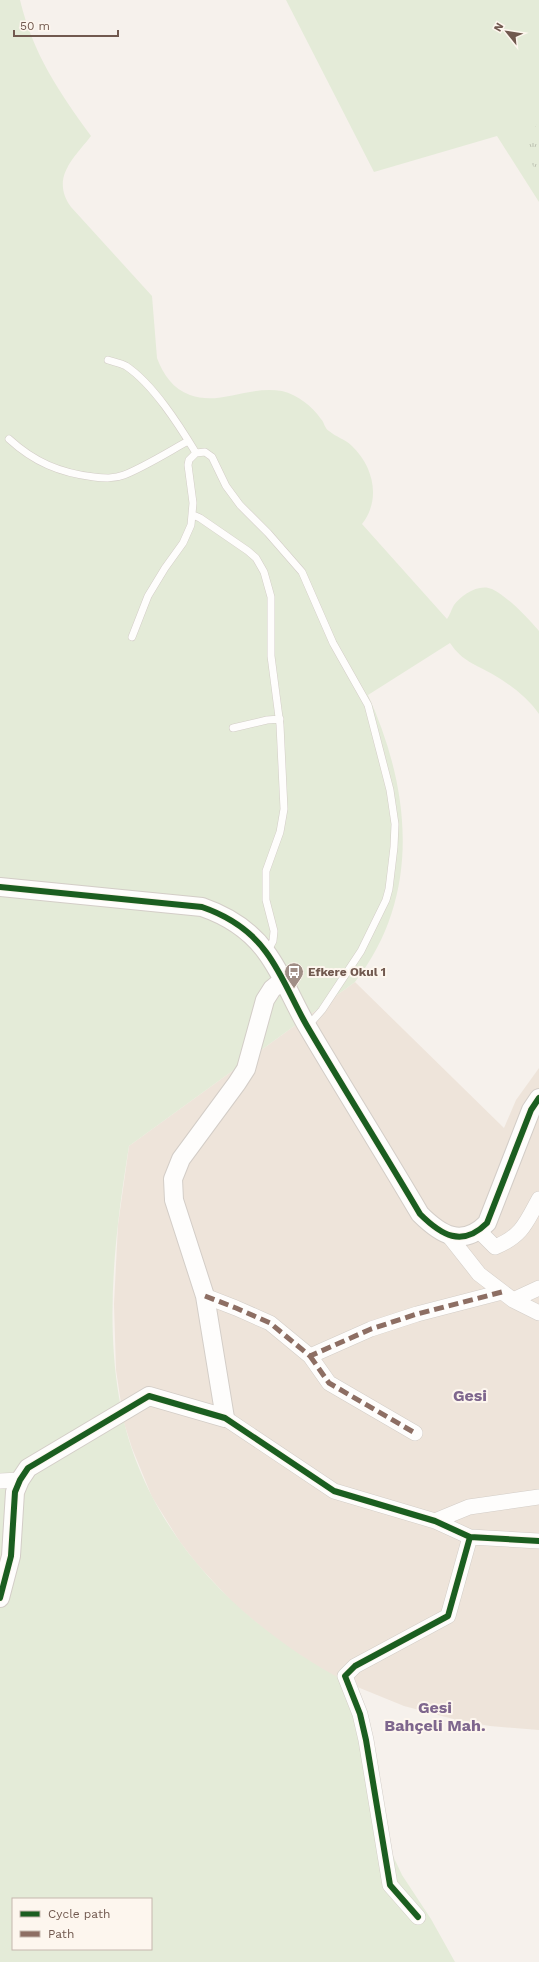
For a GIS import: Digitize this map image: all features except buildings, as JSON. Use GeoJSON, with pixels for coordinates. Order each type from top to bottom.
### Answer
{"type":"FeatureCollection","features":[{"type":"Feature","properties":{"kind":"street"},"geometry":{"type":"LineString","coordinates":[[0,887],[202,907],[229,919],[246,930],[266,952],[283,980],[307,1027],[420,1214],[433,1227],[449,1236],[479,1274],[507,1296],[539,1313]]}},
{"type":"Feature","properties":{"kind":"street"},"geometry":{"type":"LineString","coordinates":[[226,1418],[205,1296],[174,1200],[173,1179],[182,1159],[246,1069],[265,1000],[272,989],[283,980]]}},
{"type":"Feature","properties":{"kind":"street"},"geometry":{"type":"LineString","coordinates":[[449,1236],[465,1236],[479,1230],[487,1223],[492,1214],[531,1110],[539,1098]]}},
{"type":"Feature","properties":{"kind":"street"},"geometry":{"type":"LineString","coordinates":[[479,1230],[495,1246],[508,1241],[522,1230],[539,1199]]}},
{"type":"Feature","properties":{"kind":"street"},"geometry":{"type":"LineString","coordinates":[[310,1356],[371,1329],[539,1288]]}},
{"type":"Feature","properties":{"kind":"street"},"geometry":{"type":"LineString","coordinates":[[205,1296],[270,1323],[310,1356],[329,1382],[415,1433]]}},
{"type":"Feature","properties":{"kind":"street"},"geometry":{"type":"LineString","coordinates":[[0,1598],[11,1556],[16,1492],[20,1480],[28,1468],[149,1396],[226,1418],[334,1492],[435,1520],[470,1537],[539,1541]]}},
{"type":"Feature","properties":{"kind":"street"},"geometry":{"type":"LineString","coordinates":[[0,1481],[20,1480]]}},
{"type":"Feature","properties":{"kind":"street"},"geometry":{"type":"LineString","coordinates":[[435,1520],[469,1507],[539,1497]]}},
{"type":"Feature","properties":{"kind":"street"},"geometry":{"type":"LineString","coordinates":[[418,1917],[390,1885],[366,1740],[360,1714],[345,1676],[355,1666],[448,1616],[470,1537]]}},
{"type":"Feature","properties":{"kind":"lane"},"geometry":{"type":"LineString","coordinates":[[108,360],[125,365],[138,376],[158,397],[196,452]]}},
{"type":"Feature","properties":{"kind":"lane"},"geometry":{"type":"LineString","coordinates":[[9,439],[29,456],[49,467],[77,475],[109,478],[123,476],[188,440]]}},
{"type":"Feature","properties":{"kind":"lane"},"geometry":{"type":"LineString","coordinates":[[132,637],[148,596],[165,568],[183,543],[193,515],[188,465],[189,460],[196,452],[205,452],[212,457],[226,486],[240,505],[268,533],[302,572],[333,642],[368,705],[390,790],[395,818],[394,847],[389,889],[386,900],[361,951],[322,1010],[307,1027]]}},
{"type":"Feature","properties":{"kind":"lane"},"geometry":{"type":"LineString","coordinates":[[193,515],[200,518],[256,558],[264,572],[271,597],[271,656],[280,719],[284,809],[280,832],[270,857],[266,875],[266,900],[274,931],[273,941],[266,952]]}},
{"type":"Feature","properties":{"kind":"lane"},"geometry":{"type":"LineString","coordinates":[[233,728],[267,720],[280,719]]}},
{"type":"Feature","properties":{"kind":"shaded area"},"geometry":{"type":"Polygon","coordinates":[[[355,982],[504,1128],[516,1100],[539,1068],[539,1730],[490,1726],[461,1721],[404,1706],[350,1684],[324,1671],[277,1640],[235,1605],[197,1564],[180,1542],[152,1497],[132,1448],[124,1423],[116,1370],[114,1304],[118,1225],[129,1146],[355,982]]]}},
{"type":"Feature","properties":{"kind":"green space"},"geometry":{"type":"Polygon","coordinates":[[[0,0],[20,0],[25,20],[32,38],[48,72],[68,104],[91,136],[72,160],[67,169],[63,187],[65,197],[71,207],[152,296],[157,358],[162,370],[169,380],[184,392],[201,398],[224,397],[270,390],[282,391],[299,398],[309,405],[322,420],[328,430],[352,446],[360,454],[370,474],[373,494],[372,505],[362,524],[447,619],[454,605],[461,597],[476,589],[487,588],[492,589],[511,602],[539,631],[539,714],[519,692],[494,675],[465,659],[450,643],[368,695],[383,731],[394,768],[400,805],[403,842],[400,878],[391,914],[377,949],[355,982],[129,1146],[116,1239],[113,1302],[115,1366],[119,1397],[130,1444],[148,1488],[172,1529],[200,1567],[233,1602],[269,1633],[308,1660],[350,1684],[387,1843],[402,1875],[431,1919],[455,1962],[0,1962],[0,0]]]}},
{"type":"Feature","properties":{"kind":"green space"},"geometry":{"type":"Polygon","coordinates":[[[286,0],[539,0],[539,202],[497,136],[374,172],[286,0]]]}},
{"type":"Feature","properties":{"kind":"green space"},"geometry":{"type":"Polygon","coordinates":[[[539,121],[539,175],[522,149],[539,121]]]}},
{"type":"Feature","properties":{"kind":"marked path"},"geometry":{"type":"LineString","coordinates":[[205,1296],[270,1323],[310,1356],[371,1329],[417,1314],[502,1292]]}},
{"type":"Feature","properties":{"kind":"marked path"},"geometry":{"type":"LineString","coordinates":[[310,1356],[329,1383],[415,1433]]}},
{"type":"Feature","properties":{"kind":"cycle path"},"geometry":{"type":"LineString","coordinates":[[0,887],[202,907],[229,919],[246,930],[260,944],[272,961],[307,1026],[420,1214],[444,1233],[460,1237],[469,1235],[478,1231],[487,1223],[531,1110],[539,1098]]}},
{"type":"Feature","properties":{"kind":"cycle path"},"geometry":{"type":"LineString","coordinates":[[0,1598],[11,1556],[15,1492],[20,1480],[28,1468],[149,1396],[225,1418],[334,1491],[435,1521],[470,1537],[539,1541]]}},
{"type":"Feature","properties":{"kind":"cycle path"},"geometry":{"type":"LineString","coordinates":[[418,1917],[390,1885],[366,1740],[360,1714],[345,1676],[355,1666],[448,1616],[470,1537]]}},
{"type":"Feature","properties":{"kind":"place","name":"Efkere Okul 1"},"geometry":{"type":"Point","coordinates":[294,989]}},
{"type":"Feature","properties":{"kind":"district","name":"Gesi"},"geometry":{"type":"Point","coordinates":[470,1395]}},
{"type":"Feature","properties":{"kind":"district","name":"Gesi Bahçeli Mah."},"geometry":{"type":"Point","coordinates":[435,1716]}}]}
